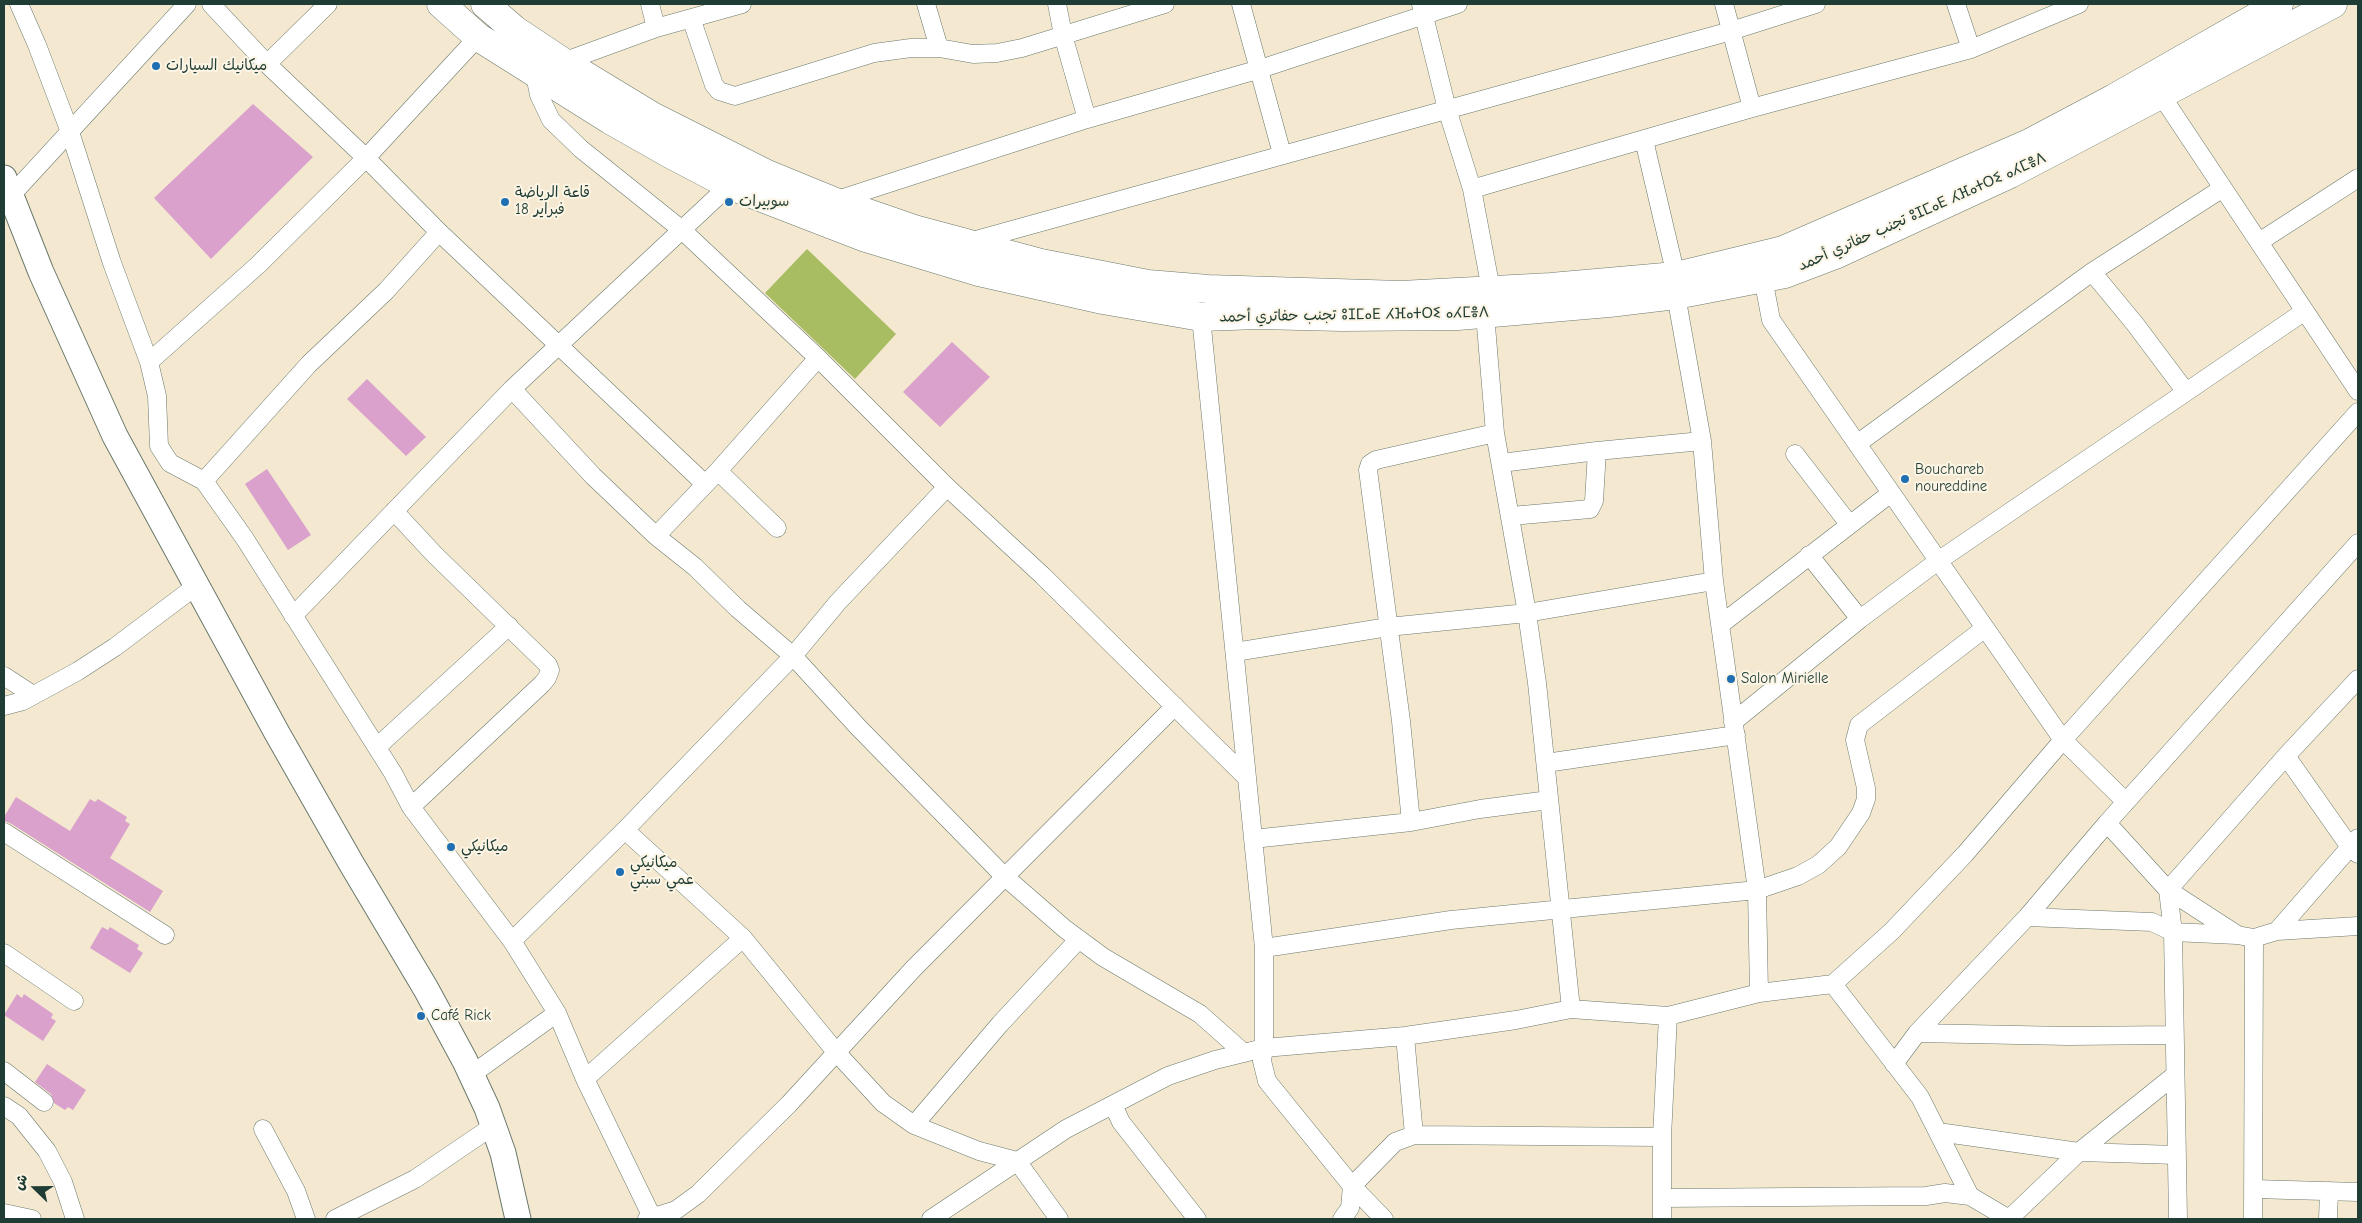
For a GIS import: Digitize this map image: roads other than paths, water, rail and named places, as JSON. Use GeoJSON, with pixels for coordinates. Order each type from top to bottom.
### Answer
{"type":"FeatureCollection","features":[{"type":"Feature","properties":{"kind":"main road","name":"تجنب حفاتري أحمد ⵓⵊⵎⴰⴹ ⵃⴼⴰⵜⵔⵉ ⴰⵃⵎⴻⴷ"},"geometry":{"type":"LineString","coordinates":[[441,4],[478,37],[535,74],[610,120],[731,186],[863,236],[970,270],[1103,300],[1201,317],[1491,306],[1763,278],[1785,274],[1870,239],[2010,174],[2333,4]]}},
{"type":"Feature","properties":{"kind":"main road"},"geometry":{"type":"LineString","coordinates":[[476,4],[478,37]]}},
{"type":"Feature","properties":{"kind":"main road","name":"تجنب حفاتري أحمد ⵓⵊⵎⴰⴹ ⵃⴼⴰⵜⵔⵉ ⴰⵃⵎⴻⴷ"},"geometry":{"type":"LineString","coordinates":[[485,4],[515,30],[563,62],[652,116],[748,164],[833,201],[914,229],[964,244],[1095,274],[1170,287],[1401,295],[1491,306]]}},
{"type":"Feature","properties":{"kind":"main road","name":"تجنب حفاتري أحمد ⵓⵊⵎⴰⴹ ⵃⴼⴰⵜⵔⵉ ⴰⵃⵎⴻⴷ"},"geometry":{"type":"LineString","coordinates":[[1676,286],[1783,250],[2029,143],[2114,98],[2279,4]]}},
{"type":"Feature","properties":{"kind":"main road"},"geometry":{"type":"LineString","coordinates":[[6,192],[115,436],[196,586],[351,863],[426,989],[471,1075],[503,1153],[518,1219]]}},
{"type":"Feature","properties":{"kind":"street"},"geometry":{"type":"LineString","coordinates":[[19,4],[37,45],[70,132],[112,263],[149,362],[157,396],[159,446],[170,463],[204,481],[245,539],[393,773],[411,807],[512,941],[557,1013],[585,1079],[650,1218],[676,1210],[698,1194],[789,1104],[914,968],[1175,706]]}},
{"type":"Feature","properties":{"kind":"street"},"geometry":{"type":"LineString","coordinates":[[6,192],[70,132],[187,4]]}},
{"type":"Feature","properties":{"kind":"street"},"geometry":{"type":"LineString","coordinates":[[211,4],[267,64],[366,158],[439,232],[557,346],[705,484]]}},
{"type":"Feature","properties":{"kind":"street"},"geometry":{"type":"LineString","coordinates":[[267,64],[328,4]]}},
{"type":"Feature","properties":{"kind":"street"},"geometry":{"type":"LineString","coordinates":[[650,4],[656,28]]}},
{"type":"Feature","properties":{"kind":"street"},"geometry":{"type":"LineString","coordinates":[[563,62],[656,28],[742,4]]}},
{"type":"Feature","properties":{"kind":"street"},"geometry":{"type":"LineString","coordinates":[[926,4],[939,48]]}},
{"type":"Feature","properties":{"kind":"street"},"geometry":{"type":"LineString","coordinates":[[1057,4],[1063,35],[1087,119]]}},
{"type":"Feature","properties":{"kind":"street"},"geometry":{"type":"LineString","coordinates":[[690,18],[714,85],[718,91],[735,96],[874,53],[911,48],[939,48],[973,54],[997,53],[1022,48],[1165,4]]}},
{"type":"Feature","properties":{"kind":"street"},"geometry":{"type":"LineString","coordinates":[[1241,4],[1282,154]]}},
{"type":"Feature","properties":{"kind":"street"},"geometry":{"type":"LineString","coordinates":[[833,201],[1087,119],[1260,69],[1423,9],[1458,4]]}},
{"type":"Feature","properties":{"kind":"street"},"geometry":{"type":"LineString","coordinates":[[1724,4],[1752,108]]}},
{"type":"Feature","properties":{"kind":"street"},"geometry":{"type":"LineString","coordinates":[[964,244],[1282,154],[1731,31],[1816,4]]}},
{"type":"Feature","properties":{"kind":"street"},"geometry":{"type":"LineString","coordinates":[[1956,4],[1971,49]]}},
{"type":"Feature","properties":{"kind":"street"},"geometry":{"type":"LineString","coordinates":[[1472,189],[1752,108],[1971,49],[2079,4]]}},
{"type":"Feature","properties":{"kind":"street"},"geometry":{"type":"LineString","coordinates":[[1423,9],[1448,109],[1472,189],[1491,306],[1496,433],[1527,613],[1546,763],[1571,1009]]}},
{"type":"Feature","properties":{"kind":"street"},"geometry":{"type":"LineString","coordinates":[[149,362],[258,265],[366,158],[478,37]]}},
{"type":"Feature","properties":{"kind":"street"},"geometry":{"type":"LineString","coordinates":[[535,74],[539,95],[550,120],[581,149],[682,230],[818,358],[947,487],[1050,583],[1246,777]]}},
{"type":"Feature","properties":{"kind":"street"},"geometry":{"type":"LineString","coordinates":[[2161,95],[2358,391]]}},
{"type":"Feature","properties":{"kind":"street"},"geometry":{"type":"LineString","coordinates":[[1644,140],[1676,286],[1702,441],[1714,581],[1757,890],[1759,993]]}},
{"type":"Feature","properties":{"kind":"street"},"geometry":{"type":"LineString","coordinates":[[293,616],[512,389],[731,186],[748,164]]}},
{"type":"Feature","properties":{"kind":"street"},"geometry":{"type":"LineString","coordinates":[[2259,242],[2358,178]]}},
{"type":"Feature","properties":{"kind":"street"},"geometry":{"type":"LineString","coordinates":[[1858,444],[2092,272],[2223,188]]}},
{"type":"Feature","properties":{"kind":"street"},"geometry":{"type":"LineString","coordinates":[[204,481],[309,364],[386,291],[439,232]]}},
{"type":"Feature","properties":{"kind":"street"},"geometry":{"type":"LineString","coordinates":[[2092,272],[2135,324],[2186,392]]}},
{"type":"Feature","properties":{"kind":"street"},"geometry":{"type":"LineString","coordinates":[[1763,278],[1771,320],[2063,740],[2126,802]]}},
{"type":"Feature","properties":{"kind":"street"},"geometry":{"type":"LineString","coordinates":[[1546,763],[1735,728],[1860,619],[1938,561],[2305,310]]}},
{"type":"Feature","properties":{"kind":"street"},"geometry":{"type":"LineString","coordinates":[[1201,317],[1264,948],[1264,1048],[1262,1060],[1267,1081],[1352,1186],[1384,1219]]}},
{"type":"Feature","properties":{"kind":"street"},"geometry":{"type":"LineString","coordinates":[[656,536],[718,471],[818,358]]}},
{"type":"Feature","properties":{"kind":"street"},"geometry":{"type":"LineString","coordinates":[[512,389],[593,476],[656,536],[695,567],[738,609],[793,656],[858,727],[1004,876],[1079,939],[1104,957],[1200,1014],[1244,1053]]}},
{"type":"Feature","properties":{"kind":"street"},"geometry":{"type":"LineString","coordinates":[[931,1219],[1066,1129],[1168,1076],[1244,1053],[1264,1048],[1405,1036],[1516,1020],[1571,1009],[1668,1016],[1759,993],[1833,984],[1892,931],[1965,854],[2063,740],[2358,412]]}},
{"type":"Feature","properties":{"kind":"street"},"geometry":{"type":"LineString","coordinates":[[1411,822],[1401,721],[1368,479],[1370,464],[1376,460],[1496,433]]}},
{"type":"Feature","properties":{"kind":"street"},"geometry":{"type":"LineString","coordinates":[[1501,463],[1597,450],[1702,441]]}},
{"type":"Feature","properties":{"kind":"street"},"geometry":{"type":"LineString","coordinates":[[1511,516],[1590,509],[1594,501],[1597,450]]}},
{"type":"Feature","properties":{"kind":"street"},"geometry":{"type":"LineString","coordinates":[[1795,454],[1849,524]]}},
{"type":"Feature","properties":{"kind":"street"},"geometry":{"type":"LineString","coordinates":[[718,471],[777,528]]}},
{"type":"Feature","properties":{"kind":"street"},"geometry":{"type":"LineString","coordinates":[[512,941],[625,830],[793,656],[838,602],[947,487]]}},
{"type":"Feature","properties":{"kind":"street"},"geometry":{"type":"LineString","coordinates":[[1720,625],[1891,493]]}},
{"type":"Feature","properties":{"kind":"street"},"geometry":{"type":"LineString","coordinates":[[394,511],[434,554],[548,665],[550,670],[547,678],[411,807]]}},
{"type":"Feature","properties":{"kind":"street"},"geometry":{"type":"LineString","coordinates":[[1894,1064],[1917,1033],[2027,917],[2107,823],[2355,553]]}},
{"type":"Feature","properties":{"kind":"street"},"geometry":{"type":"LineString","coordinates":[[1809,555],[1860,619]]}},
{"type":"Feature","properties":{"kind":"street"},"geometry":{"type":"LineString","coordinates":[[1235,652],[1388,627],[1527,613],[1714,581]]}},
{"type":"Feature","properties":{"kind":"street"},"geometry":{"type":"LineString","coordinates":[[4,706],[23,702],[78,671],[115,647],[196,586]]}},
{"type":"Feature","properties":{"kind":"street"},"geometry":{"type":"LineString","coordinates":[[376,746],[509,626]]}},
{"type":"Feature","properties":{"kind":"street"},"geometry":{"type":"LineString","coordinates":[[1264,948],[1451,920],[1757,890],[1798,876],[1818,865],[1838,847],[1860,813],[1866,799],[1866,788],[1854,740],[1859,726],[1985,628]]}},
{"type":"Feature","properties":{"kind":"street"},"geometry":{"type":"LineString","coordinates":[[4,676],[33,695]]}},
{"type":"Feature","properties":{"kind":"street"},"geometry":{"type":"LineString","coordinates":[[2178,1219],[2173,932],[2168,890],[2286,756],[2358,679]]}},
{"type":"Feature","properties":{"kind":"street"},"geometry":{"type":"LineString","coordinates":[[2277,931],[2356,846],[2286,756]]}},
{"type":"Feature","properties":{"kind":"street"},"geometry":{"type":"LineString","coordinates":[[1253,839],[1411,822],[1480,809],[1549,800]]}},
{"type":"Feature","properties":{"kind":"street"},"geometry":{"type":"LineString","coordinates":[[2107,823],[2168,890],[2237,935]]}},
{"type":"Feature","properties":{"kind":"street"},"geometry":{"type":"LineString","coordinates":[[625,830],[743,938],[836,1052],[883,1103],[914,1125],[979,1151],[1018,1161],[1059,1219]]}},
{"type":"Feature","properties":{"kind":"street"},"geometry":{"type":"LineString","coordinates":[[4,832],[165,935]]}},
{"type":"Feature","properties":{"kind":"street"},"geometry":{"type":"LineString","coordinates":[[2027,917],[2152,922],[2173,932],[2237,935],[2254,938],[2277,931],[2358,926]]}},
{"type":"Feature","properties":{"kind":"street"},"geometry":{"type":"LineString","coordinates":[[585,1079],[743,938]]}},
{"type":"Feature","properties":{"kind":"street"},"geometry":{"type":"LineString","coordinates":[[2253,1219],[2254,938]]}},
{"type":"Feature","properties":{"kind":"street"},"geometry":{"type":"LineString","coordinates":[[914,1125],[1000,1024],[1079,939]]}},
{"type":"Feature","properties":{"kind":"street"},"geometry":{"type":"LineString","coordinates":[[4,953],[74,1001]]}},
{"type":"Feature","properties":{"kind":"street"},"geometry":{"type":"LineString","coordinates":[[1833,984],[1920,1097],[1970,1196]]}},
{"type":"Feature","properties":{"kind":"street"},"geometry":{"type":"LineString","coordinates":[[471,1075],[557,1013]]}},
{"type":"Feature","properties":{"kind":"street"},"geometry":{"type":"LineString","coordinates":[[1662,1219],[1662,1137],[1668,1016]]}},
{"type":"Feature","properties":{"kind":"street"},"geometry":{"type":"LineString","coordinates":[[1917,1033],[2068,1036],[2174,1035]]}},
{"type":"Feature","properties":{"kind":"street"},"geometry":{"type":"LineString","coordinates":[[1405,1036],[1414,1135]]}},
{"type":"Feature","properties":{"kind":"street"},"geometry":{"type":"LineString","coordinates":[[4,1071],[44,1102]]}},
{"type":"Feature","properties":{"kind":"street"},"geometry":{"type":"LineString","coordinates":[[1662,1198],[1926,1196],[1945,1193],[1970,1196],[2009,1219],[2079,1152],[2175,1075]]}},
{"type":"Feature","properties":{"kind":"street"},"geometry":{"type":"LineString","coordinates":[[1113,1105],[1121,1122],[1197,1219]]}},
{"type":"Feature","properties":{"kind":"street"},"geometry":{"type":"LineString","coordinates":[[4,1106],[19,1116],[47,1150],[63,1182],[75,1219]]}},
{"type":"Feature","properties":{"kind":"street"},"geometry":{"type":"LineString","coordinates":[[335,1219],[415,1179],[493,1126]]}},
{"type":"Feature","properties":{"kind":"street"},"geometry":{"type":"LineString","coordinates":[[263,1129],[296,1191],[306,1219]]}},
{"type":"Feature","properties":{"kind":"street"},"geometry":{"type":"LineString","coordinates":[[1938,1132],[2079,1152],[2177,1155]]}},
{"type":"Feature","properties":{"kind":"street"},"geometry":{"type":"LineString","coordinates":[[1342,1219],[1350,1208],[1352,1186],[1395,1142],[1414,1135],[1662,1137]]}},
{"type":"Feature","properties":{"kind":"street"},"geometry":{"type":"LineString","coordinates":[[2254,1189],[2358,1192]]}},
{"type":"Feature","properties":{"kind":"street"},"geometry":{"type":"LineString","coordinates":[[2328,1219],[2329,1191]]}},
{"type":"Feature","properties":{"kind":"street"},"geometry":{"type":"LineString","coordinates":[[4,1213],[32,1219]]}},
{"type":"Feature","properties":{"kind":"place","name":"ميكانيك السيارات"},"geometry":{"type":"Point","coordinates":[156,66]}},
{"type":"Feature","properties":{"kind":"place","name":"قاعة الرياضة 18 فبراير"},"geometry":{"type":"Point","coordinates":[505,202]}},
{"type":"Feature","properties":{"kind":"place","name":"سوبيرات"},"geometry":{"type":"Point","coordinates":[729,202]}},
{"type":"Feature","properties":{"kind":"place","name":"Bouchareb noureddine"},"geometry":{"type":"Point","coordinates":[1905,479]}},
{"type":"Feature","properties":{"kind":"place","name":"Salon Mirielle"},"geometry":{"type":"Point","coordinates":[1731,679]}},
{"type":"Feature","properties":{"kind":"place","name":"ميكانيكي"},"geometry":{"type":"Point","coordinates":[451,847]}},
{"type":"Feature","properties":{"kind":"place","name":"ميكانيكي عمي سبتي"},"geometry":{"type":"Point","coordinates":[620,872]}},
{"type":"Feature","properties":{"kind":"place","name":"Café Rick"},"geometry":{"type":"Point","coordinates":[421,1016]}}]}
